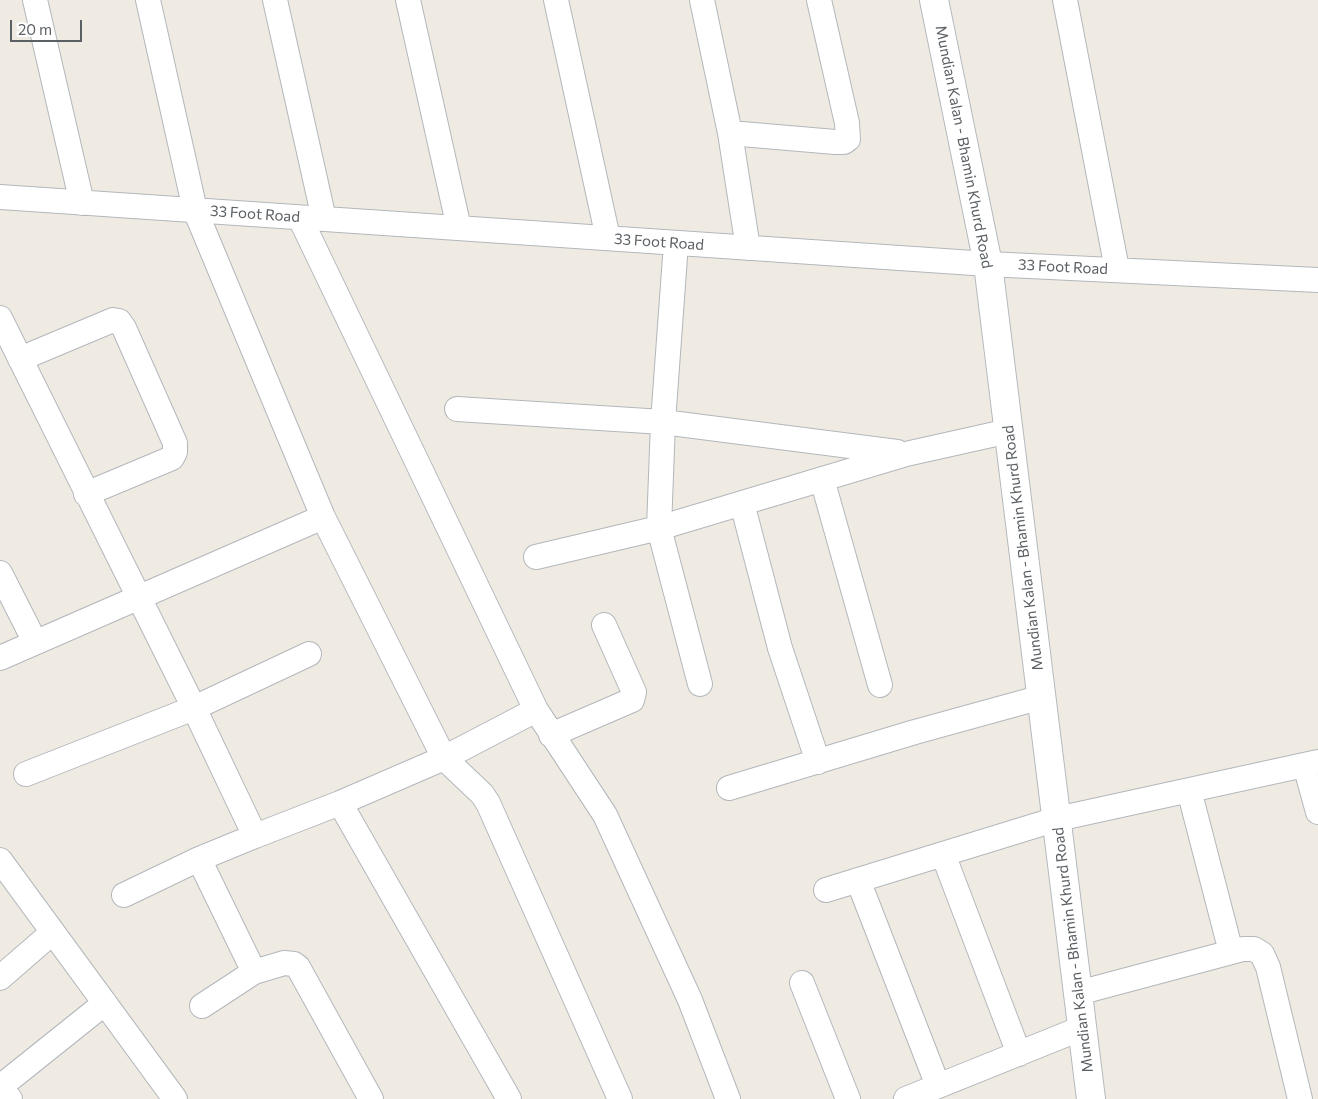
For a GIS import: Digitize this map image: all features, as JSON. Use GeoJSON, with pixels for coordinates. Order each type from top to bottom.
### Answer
{"type":"FeatureCollection","features":[{"type":"Feature","properties":{"kind":"street"},"geometry":{"type":"LineString","coordinates":[[36,0],[82,203]]}},
{"type":"Feature","properties":{"kind":"street"},"geometry":{"type":"LineString","coordinates":[[148,0],[195,210],[323,516],[444,758],[482,794],[488,803],[620,1099]]}},
{"type":"Feature","properties":{"kind":"street"},"geometry":{"type":"LineString","coordinates":[[275,0],[324,219]]}},
{"type":"Feature","properties":{"kind":"street"},"geometry":{"type":"LineString","coordinates":[[408,0],[459,228]]}},
{"type":"Feature","properties":{"kind":"street"},"geometry":{"type":"LineString","coordinates":[[556,0],[608,238]]}},
{"type":"Feature","properties":{"kind":"street"},"geometry":{"type":"LineString","coordinates":[[702,0],[730,133],[748,248]]}},
{"type":"Feature","properties":{"kind":"street"},"geometry":{"type":"LineString","coordinates":[[730,133],[835,142],[844,142],[848,139],[847,123],[819,0]]}},
{"type":"Feature","properties":{"kind":"street","name":"Mundian Kalan - Bhamin Khurd Road"},"geometry":{"type":"LineString","coordinates":[[934,0],[988,264],[1091,1099]]}},
{"type":"Feature","properties":{"kind":"street"},"geometry":{"type":"LineString","coordinates":[[1065,0],[1116,269]]}},
{"type":"Feature","properties":{"kind":"street","name":"33 Foot Road"},"geometry":{"type":"LineString","coordinates":[[0,197],[988,264],[1318,280]]}},
{"type":"Feature","properties":{"kind":"street"},"geometry":{"type":"LineString","coordinates":[[300,218],[536,710],[605,816],[690,1000],[728,1099]]}},
{"type":"Feature","properties":{"kind":"street"},"geometry":{"type":"LineString","coordinates":[[676,243],[663,422],[659,528],[700,684]]}},
{"type":"Feature","properties":{"kind":"street"},"geometry":{"type":"LineString","coordinates":[[20,359],[113,320],[119,321],[124,328],[175,443],[175,452],[172,458],[86,494]]}},
{"type":"Feature","properties":{"kind":"street"},"geometry":{"type":"LineString","coordinates":[[1,323],[194,708],[255,836]]}},
{"type":"Feature","properties":{"kind":"street"},"geometry":{"type":"LineString","coordinates":[[457,409],[663,422],[906,454]]}},
{"type":"Feature","properties":{"kind":"street"},"geometry":{"type":"LineString","coordinates":[[536,557],[659,528],[906,454],[1009,431]]}},
{"type":"Feature","properties":{"kind":"street"},"geometry":{"type":"LineString","coordinates":[[822,479],[880,685]]}},
{"type":"Feature","properties":{"kind":"street"},"geometry":{"type":"LineString","coordinates":[[742,503],[780,648],[818,762]]}},
{"type":"Feature","properties":{"kind":"street"},"geometry":{"type":"LineString","coordinates":[[0,658],[323,516]]}},
{"type":"Feature","properties":{"kind":"street"},"geometry":{"type":"LineString","coordinates":[[0,573],[35,642]]}},
{"type":"Feature","properties":{"kind":"street"},"geometry":{"type":"LineString","coordinates":[[551,734],[632,700],[634,692],[604,625]]}},
{"type":"Feature","properties":{"kind":"street"},"geometry":{"type":"LineString","coordinates":[[26,774],[194,708],[309,654]]}},
{"type":"Feature","properties":{"kind":"street"},"geometry":{"type":"LineString","coordinates":[[729,788],[915,732],[1042,697]]}},
{"type":"Feature","properties":{"kind":"street"},"geometry":{"type":"LineString","coordinates":[[124,895],[199,859],[340,804],[444,758],[536,710]]}},
{"type":"Feature","properties":{"kind":"street"},"geometry":{"type":"LineString","coordinates":[[826,890],[1057,819],[1311,763],[1318,812]]}},
{"type":"Feature","properties":{"kind":"street"},"geometry":{"type":"LineString","coordinates":[[1189,790],[1231,952]]}},
{"type":"Feature","properties":{"kind":"street"},"geometry":{"type":"LineString","coordinates":[[340,804],[509,1099]]}},
{"type":"Feature","properties":{"kind":"street"},"geometry":{"type":"LineString","coordinates":[[943,854],[1019,1054]]}},
{"type":"Feature","properties":{"kind":"street"},"geometry":{"type":"LineString","coordinates":[[199,859],[254,972]]}},
{"type":"Feature","properties":{"kind":"street"},"geometry":{"type":"LineString","coordinates":[[0,860],[175,1099]]}},
{"type":"Feature","properties":{"kind":"street"},"geometry":{"type":"LineString","coordinates":[[858,880],[938,1086]]}},
{"type":"Feature","properties":{"kind":"street"},"geometry":{"type":"LineString","coordinates":[[0,978],[53,932]]}},
{"type":"Feature","properties":{"kind":"street"},"geometry":{"type":"LineString","coordinates":[[1078,993],[1243,948],[1254,948],[1262,954],[1268,967],[1300,1099]]}},
{"type":"Feature","properties":{"kind":"street"},"geometry":{"type":"LineString","coordinates":[[202,1006],[254,972],[284,962],[291,962],[296,965],[371,1099]]}},
{"type":"Feature","properties":{"kind":"street"},"geometry":{"type":"LineString","coordinates":[[802,983],[848,1099]]}},
{"type":"Feature","properties":{"kind":"street"},"geometry":{"type":"LineString","coordinates":[[10,1099],[0,1087],[105,1003]]}},
{"type":"Feature","properties":{"kind":"street"},"geometry":{"type":"LineString","coordinates":[[906,1099],[1082,1028]]}}]}
